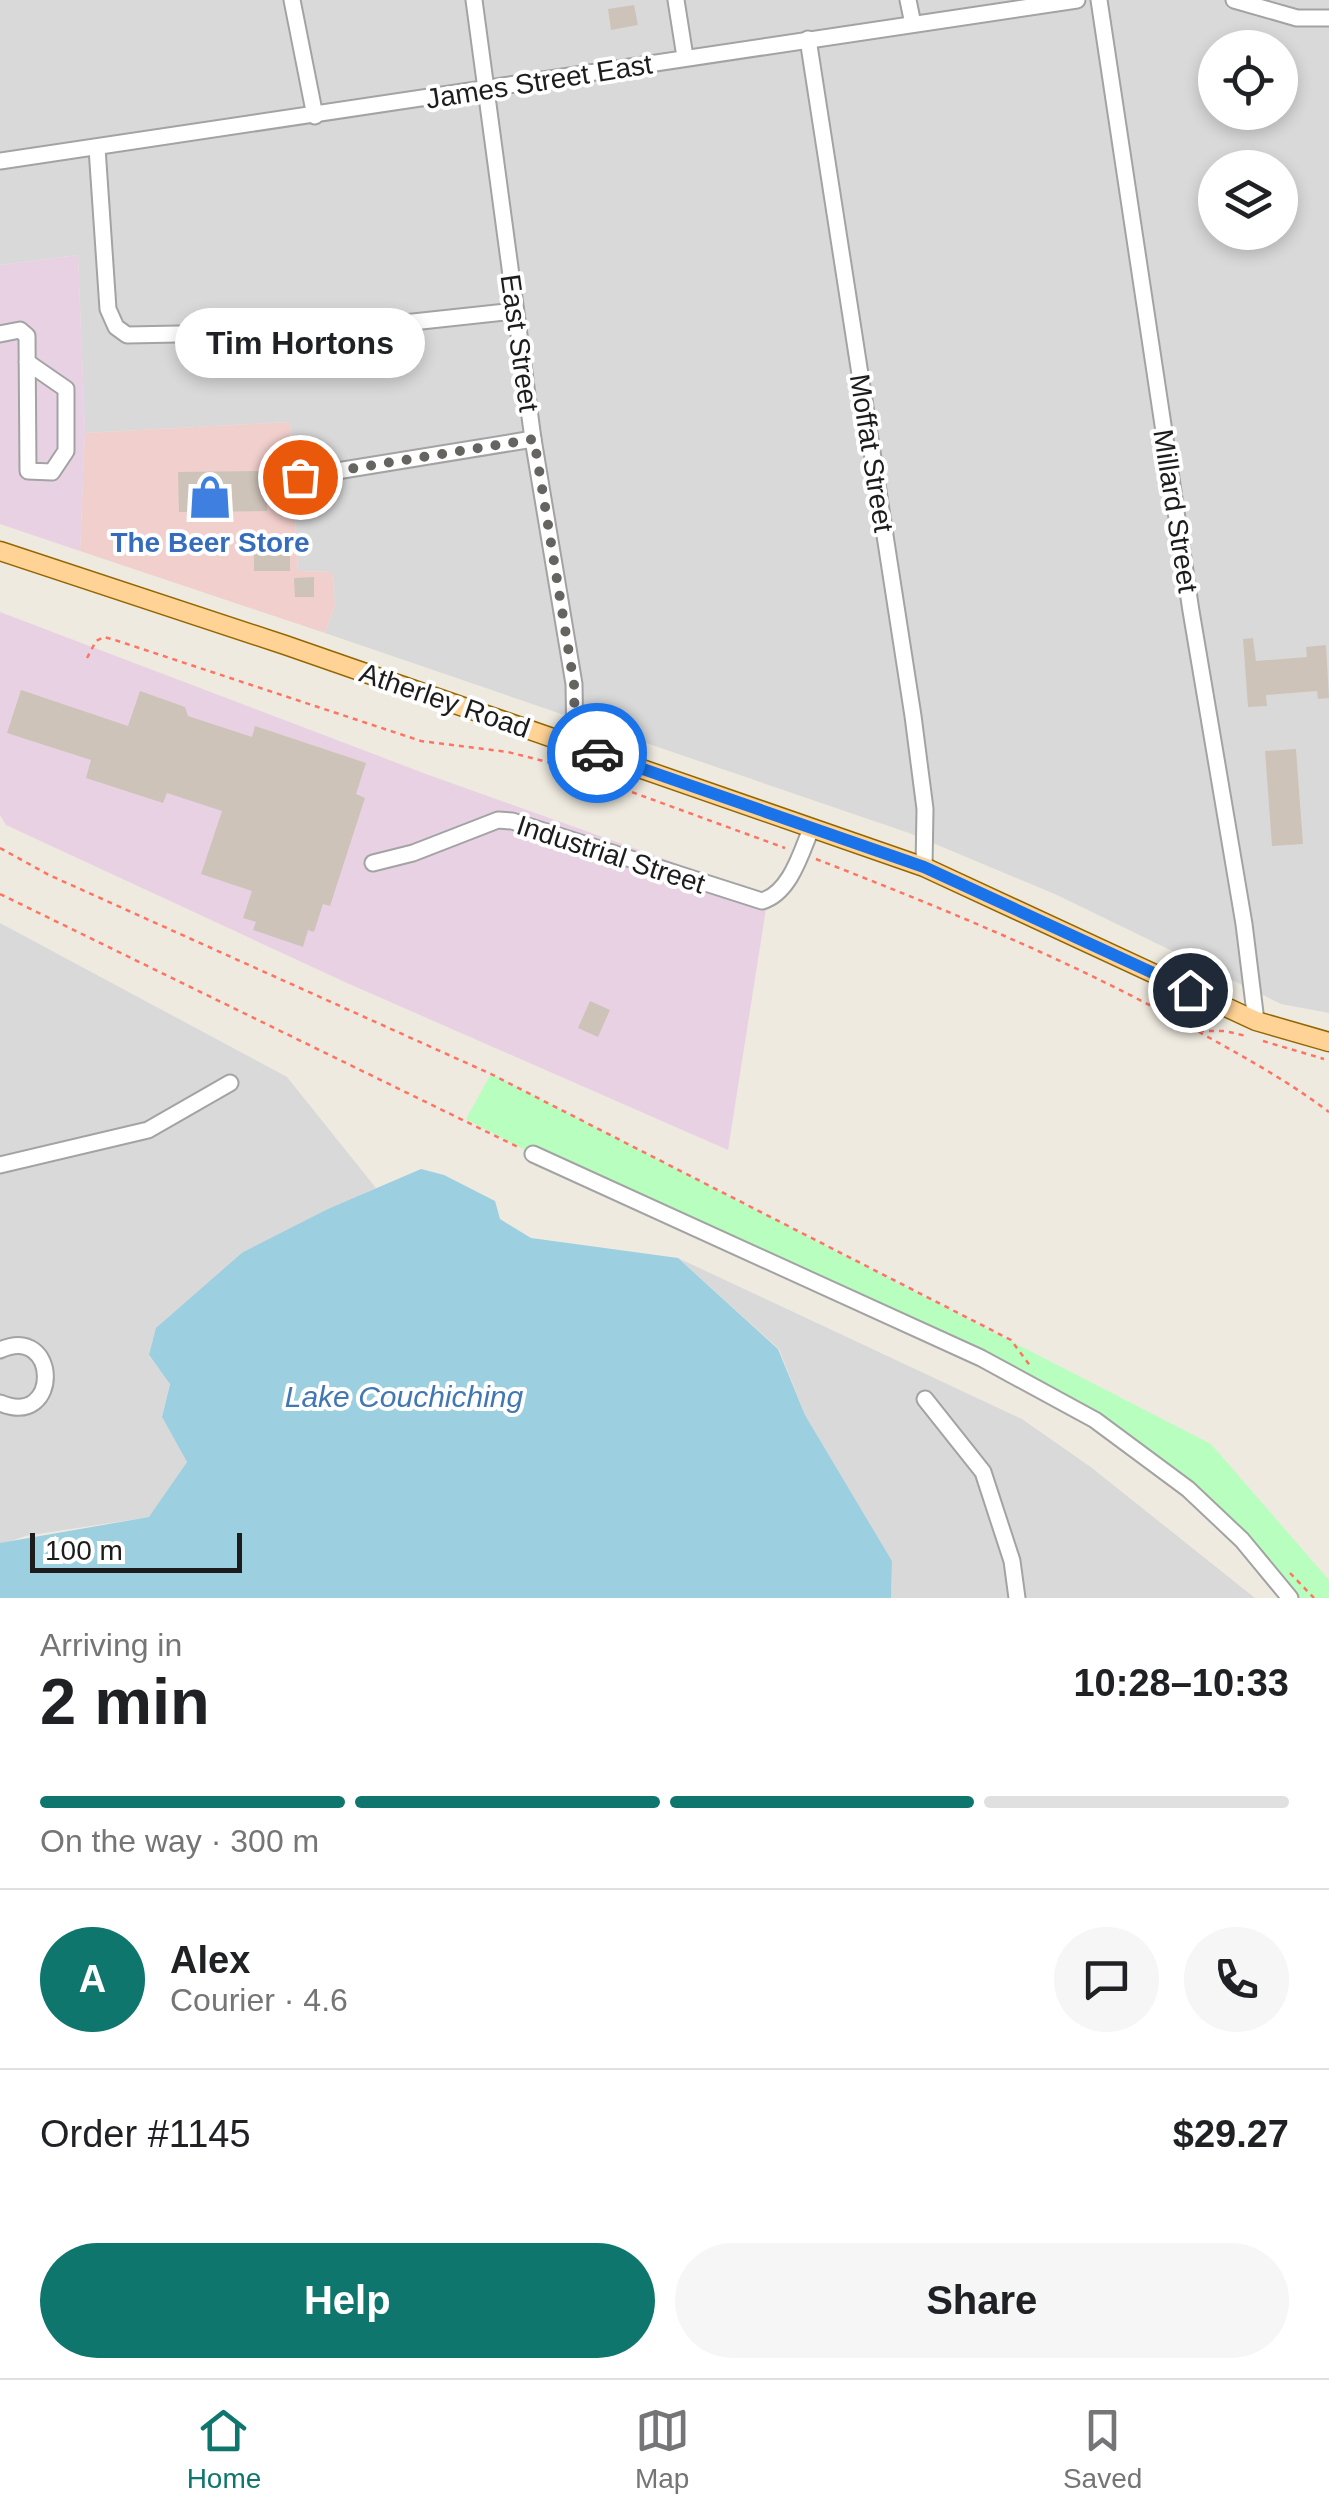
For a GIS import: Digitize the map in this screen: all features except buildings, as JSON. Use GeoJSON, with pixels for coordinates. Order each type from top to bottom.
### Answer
{"type":"FeatureCollection","features":[{"type":"Feature","properties":{"kind":"main road","name":"Atherley Road"},"geometry":{"type":"LineString","coordinates":[[0,552],[924,867],[1253,1029],[1326,1050]]}},
{"type":"Feature","properties":{"kind":"street"},"geometry":{"type":"LineString","coordinates":[[292,0],[315,116]]}},
{"type":"Feature","properties":{"kind":"street","name":"East Street"},"geometry":{"type":"LineString","coordinates":[[474,0],[515,311],[574,684],[575,745]]}},
{"type":"Feature","properties":{"kind":"street"},"geometry":{"type":"LineString","coordinates":[[676,0],[685,57]]}},
{"type":"Feature","properties":{"kind":"street"},"geometry":{"type":"LineString","coordinates":[[908,0],[912,24]]}},
{"type":"Feature","properties":{"kind":"street","name":"James Street East"},"geometry":{"type":"LineString","coordinates":[[0,161],[1078,0]]}},
{"type":"Feature","properties":{"kind":"street","name":"Millard Street"},"geometry":{"type":"LineString","coordinates":[[1098,0],[1191,611],[1244,924],[1253,1029]]}},
{"type":"Feature","properties":{"kind":"street"},"geometry":{"type":"LineString","coordinates":[[1234,0],[1297,18],[1329,18]]}},
{"type":"Feature","properties":{"kind":"street","name":"Moffat Street"},"geometry":{"type":"LineString","coordinates":[[808,39],[913,716],[924,809],[924,867]]}},
{"type":"Feature","properties":{"kind":"street"},"geometry":{"type":"LineString","coordinates":[[97,148],[108,309],[116,326],[128,334],[329,331],[515,311]]}},
{"type":"Feature","properties":{"kind":"street"},"geometry":{"type":"LineString","coordinates":[[0,334],[20,330],[27,336],[27,362],[28,472],[52,472],[66,450],[66,389],[27,362]]}},
{"type":"Feature","properties":{"kind":"street"},"geometry":{"type":"LineString","coordinates":[[300,477],[534,439]]}},
{"type":"Feature","properties":{"kind":"street","name":"Industrial Street"},"geometry":{"type":"LineString","coordinates":[[374,863],[414,853],[498,820],[512,820],[762,902],[774,898],[788,878],[812,828]]}},
{"type":"Feature","properties":{"kind":"street"},"geometry":{"type":"LineString","coordinates":[[0,1165],[148,1130],[230,1083]]}},
{"type":"Feature","properties":{"kind":"street"},"geometry":{"type":"LineString","coordinates":[[533,1154],[980,1358],[1095,1420],[1188,1489],[1242,1540],[1290,1598]]}},
{"type":"Feature","properties":{"kind":"street"},"geometry":{"type":"LineString","coordinates":[[0,1350],[28,1348],[43,1362],[47,1372],[43,1392],[37,1399],[19,1407],[0,1402]]}},
{"type":"Feature","properties":{"kind":"street"},"geometry":{"type":"LineString","coordinates":[[925,1399],[982,1472],[1012,1561],[1017,1598]]}},
{"type":"Feature","properties":{"kind":"path"},"geometry":{"type":"LineString","coordinates":[[87,658],[96,641],[115,640],[421,741],[508,752],[556,764],[801,853],[950,911],[1110,983],[1290,1082],[1329,1112]]}},
{"type":"Feature","properties":{"kind":"path"},"geometry":{"type":"LineString","coordinates":[[0,848],[50,875],[491,1074],[1011,1340]]}},
{"type":"Feature","properties":{"kind":"path"},"geometry":{"type":"LineString","coordinates":[[0,894],[533,1154]]}},
{"type":"Feature","properties":{"kind":"path"},"geometry":{"type":"LineString","coordinates":[[1199,1031],[1253,1029]]}},
{"type":"Feature","properties":{"kind":"path"},"geometry":{"type":"LineString","coordinates":[[1262,1040],[1326,1050]]}},
{"type":"Feature","properties":{"kind":"shaded area"},"geometry":{"type":"Polygon","coordinates":[[[0,0],[1329,0],[1329,1013],[1281,1004],[1057,895],[909,833],[325,633],[335,605],[332,572],[298,571],[290,422],[85,433],[78,255],[0,265],[0,0]]]}},
{"type":"Feature","properties":{"kind":"shaded area"},"geometry":{"type":"Polygon","coordinates":[[[78,255],[85,433],[80,551],[0,524],[0,265],[78,255]]]}},
{"type":"Feature","properties":{"kind":"shaded area"},"geometry":{"type":"Polygon","coordinates":[[[290,422],[298,571],[332,572],[335,605],[325,633],[80,551],[85,433],[290,422]]]}},
{"type":"Feature","properties":{"kind":"shaded area"},"geometry":{"type":"Polygon","coordinates":[[[0,612],[426,774],[768,896],[728,1150],[347,983],[6,825],[0,815],[0,612]]]}},
{"type":"Feature","properties":{"kind":"shaded area"},"geometry":{"type":"Polygon","coordinates":[[[0,923],[287,1077],[376,1188],[243,1252],[207,1286],[149,1356],[170,1383],[162,1417],[187,1462],[150,1517],[25,1536],[3,1544],[0,1543],[0,923]]]}},
{"type":"Feature","properties":{"kind":"shaded area"},"geometry":{"type":"Polygon","coordinates":[[[678,1258],[1022,1419],[1092,1468],[1255,1598],[891,1598],[892,1561],[805,1415],[779,1349],[678,1258]]]}},
{"type":"Feature","properties":{"kind":"green space"},"geometry":{"type":"Polygon","coordinates":[[[491,1074],[1211,1444],[1329,1580],[1329,1598],[1290,1598],[1242,1540],[1095,1420],[546,1161],[466,1119],[491,1074]]]}},
{"type":"Feature","properties":{"kind":"water","name":"Lake Couchiching"},"geometry":{"type":"Polygon","coordinates":[[[421,1169],[444,1175],[495,1201],[500,1219],[531,1238],[678,1258],[778,1349],[805,1415],[892,1561],[891,1598],[0,1598],[0,1543],[149,1517],[187,1462],[162,1417],[170,1384],[149,1355],[156,1328],[243,1252],[328,1209],[421,1169]]]}},
{"type":"Feature","properties":{"kind":"way so far"},"geometry":{"type":"LineString","coordinates":[[300,477],[534,439],[574,684],[575,745],[597,753]]}},
{"type":"Feature","properties":{"kind":"place","name":"Tim Hortons"},"geometry":{"type":"Point","coordinates":[300,477]}},
{"type":"Feature","properties":{"kind":"place","name":"The Beer Store"},"geometry":{"type":"Point","coordinates":[210,497]}},
{"type":"Feature","properties":{"kind":"route"},"geometry":{"type":"LineString","coordinates":[[597,753],[924,867],[1190,990]]}}]}
